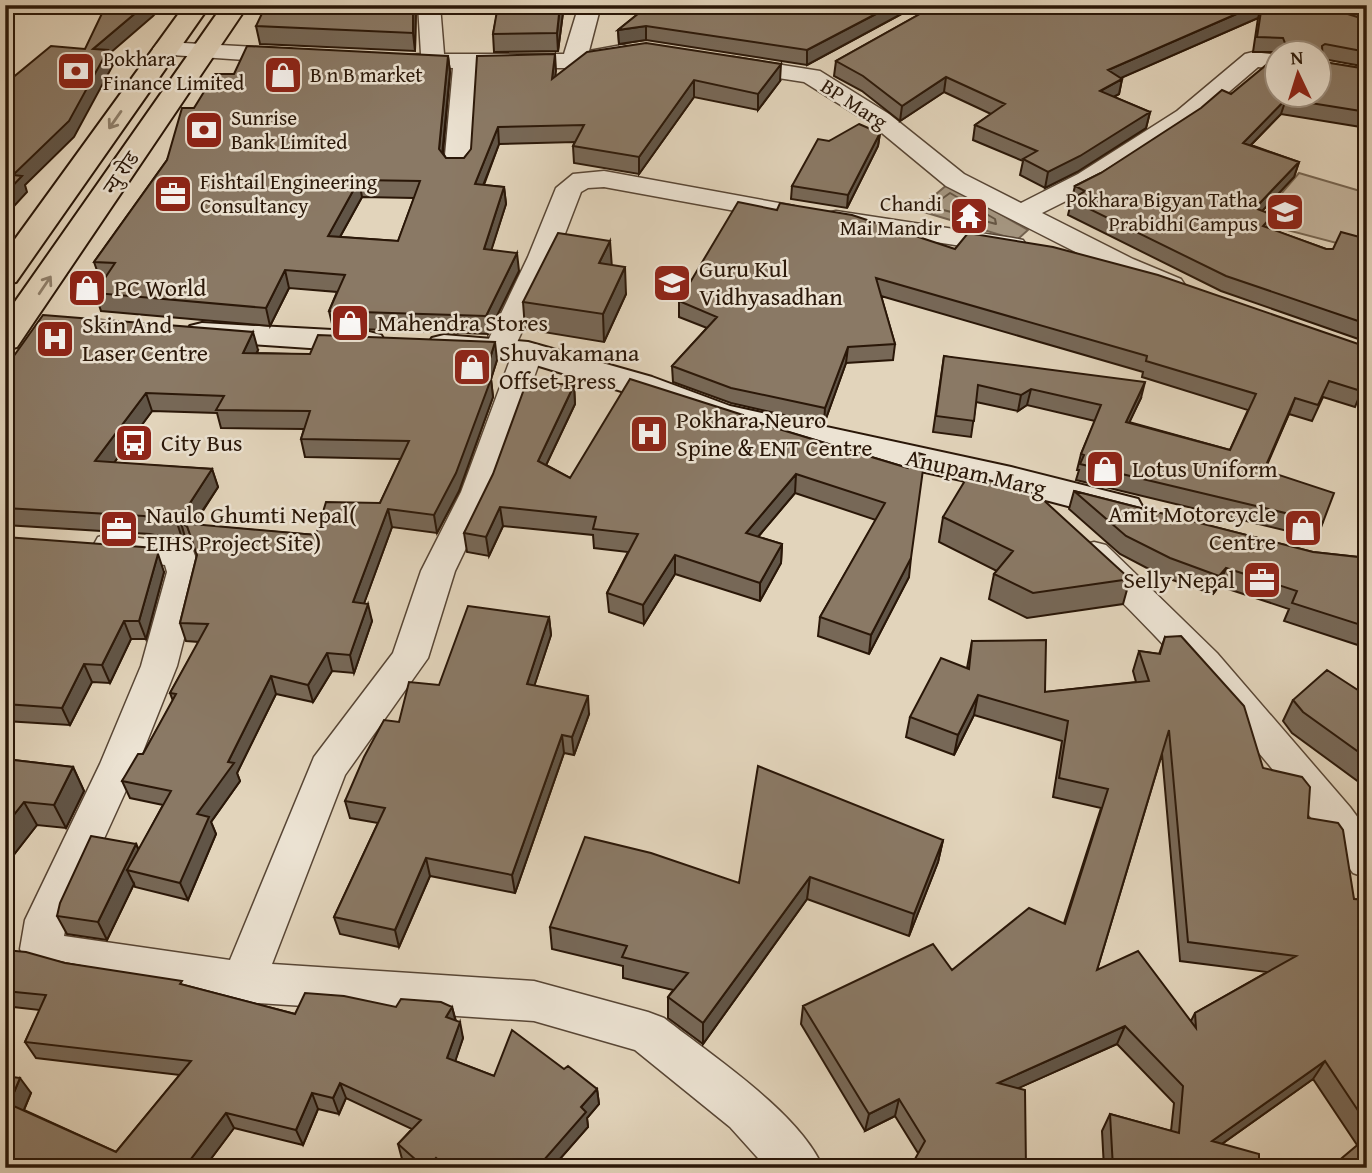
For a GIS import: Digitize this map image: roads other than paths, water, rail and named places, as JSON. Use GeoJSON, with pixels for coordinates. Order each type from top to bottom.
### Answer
{"type":"FeatureCollection","features":[{"type":"Feature","properties":{"kind":"main road","name":"न्यु रोड"},"geometry":{"type":"LineString","coordinates":[[5,275],[198,5]]}},
{"type":"Feature","properties":{"kind":"main road","name":"न्यु रोड"},"geometry":{"type":"LineString","coordinates":[[11,324],[236,5]]}},
{"type":"Feature","properties":{"kind":"main road"},"geometry":{"type":"LineString","coordinates":[[11,324],[58,320]]}},
{"type":"Feature","properties":{"kind":"main road","name":"Anupam Marg"},"geometry":{"type":"LineString","coordinates":[[172,330],[276,339],[513,350],[640,385],[722,416],[1011,479],[1158,517]]}},
{"type":"Feature","properties":{"kind":"street"},"geometry":{"type":"LineString","coordinates":[[429,5],[433,62]]}},
{"type":"Feature","properties":{"kind":"street"},"geometry":{"type":"LineString","coordinates":[[571,61],[580,47],[590,5]]}},
{"type":"Feature","properties":{"kind":"street"},"geometry":{"type":"LineString","coordinates":[[165,49],[313,57]]}},
{"type":"Feature","properties":{"kind":"street"},"geometry":{"type":"LineString","coordinates":[[380,60],[465,63],[571,61],[646,50]]}},
{"type":"Feature","properties":{"kind":"street"},"geometry":{"type":"LineString","coordinates":[[1020,214],[1087,180],[1186,116],[1253,59],[1264,60]]}},
{"type":"Feature","properties":{"kind":"street","name":"BP Marg"},"geometry":{"type":"LineString","coordinates":[[714,61],[811,76],[870,112],[955,180],[1123,265],[1194,294]]}},
{"type":"Feature","properties":{"kind":"street"},"geometry":{"type":"LineString","coordinates":[[457,166],[465,63]]}},
{"type":"Feature","properties":{"kind":"street"},"geometry":{"type":"LineString","coordinates":[[811,76],[833,63]]}},
{"type":"Feature","properties":{"kind":"street"},"geometry":{"type":"LineString","coordinates":[[243,982],[328,768],[410,658],[438,571],[477,492],[513,350],[542,257],[569,188],[582,180],[604,179],[779,211],[949,234],[1123,265]]}},
{"type":"Feature","properties":{"kind":"street"},"geometry":{"type":"LineString","coordinates":[[1011,479],[1152,607],[1223,682],[1296,765],[1367,861]]}},
{"type":"Feature","properties":{"kind":"street"},"geometry":{"type":"LineString","coordinates":[[71,544],[149,549],[179,554],[184,572],[159,666],[119,764],[46,920],[41,948],[75,958],[243,982],[534,1001],[648,1033],[746,1111],[799,1168]]}},
{"type":"Feature","properties":{"kind":"water","name":"Chandi Mai Mandir"},"geometry":{"type":"Polygon","coordinates":[[[948,184],[1028,230],[1017,240],[917,210],[948,184]]]}},
{"type":"Feature","properties":{"kind":"place","name":"Pokhara Finance Limited"},"geometry":{"type":"Point","coordinates":[76,71]}},
{"type":"Feature","properties":{"kind":"place","name":"B n B market"},"geometry":{"type":"Point","coordinates":[283,75]}},
{"type":"Feature","properties":{"kind":"place","name":"Sunrise Bank Limited"},"geometry":{"type":"Point","coordinates":[204,130]}},
{"type":"Feature","properties":{"kind":"place","name":"Fishtail Engineering Consultancy"},"geometry":{"type":"Point","coordinates":[173,194]}},
{"type":"Feature","properties":{"kind":"place","name":"Pokhara Bigyan Tatha Prabidhi Campus"},"geometry":{"type":"Point","coordinates":[1285,212]}},
{"type":"Feature","properties":{"kind":"place","name":"Chandi Mai Mandir"},"geometry":{"type":"Point","coordinates":[969,216]}},
{"type":"Feature","properties":{"kind":"place","name":"Guru Kul Vidhyasadhan"},"geometry":{"type":"Point","coordinates":[672,283]}},
{"type":"Feature","properties":{"kind":"place","name":"PC World"},"geometry":{"type":"Point","coordinates":[87,288]}},
{"type":"Feature","properties":{"kind":"place","name":"Mahendra Stores"},"geometry":{"type":"Point","coordinates":[350,323]}},
{"type":"Feature","properties":{"kind":"place","name":"Skin And Laser Centre"},"geometry":{"type":"Point","coordinates":[55,339]}},
{"type":"Feature","properties":{"kind":"place","name":"Shuvakamana Offset Press"},"geometry":{"type":"Point","coordinates":[472,367]}},
{"type":"Feature","properties":{"kind":"place","name":"Pokhara Neuro Spine & ENT Centre"},"geometry":{"type":"Point","coordinates":[649,434]}},
{"type":"Feature","properties":{"kind":"place","name":"City Bus"},"geometry":{"type":"Point","coordinates":[134,443]}},
{"type":"Feature","properties":{"kind":"place","name":"Lotus Uniform"},"geometry":{"type":"Point","coordinates":[1105,469]}},
{"type":"Feature","properties":{"kind":"place","name":"Amit Motorcycle Centre"},"geometry":{"type":"Point","coordinates":[1303,528]}},
{"type":"Feature","properties":{"kind":"place","name":"Naulo Ghumti Nepal( EIHS Project Site)"},"geometry":{"type":"Point","coordinates":[119,529]}},
{"type":"Feature","properties":{"kind":"place","name":"Selly Nepal"},"geometry":{"type":"Point","coordinates":[1262,580]}}]}
